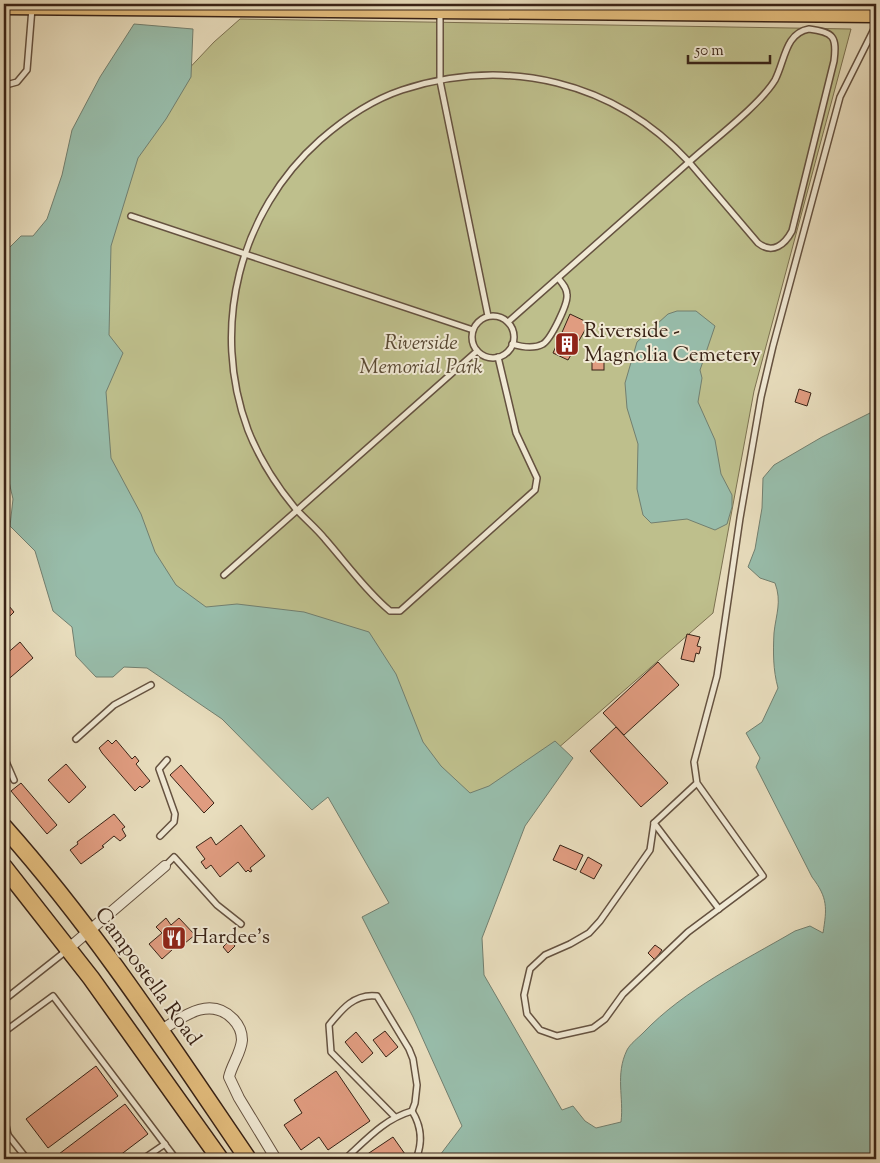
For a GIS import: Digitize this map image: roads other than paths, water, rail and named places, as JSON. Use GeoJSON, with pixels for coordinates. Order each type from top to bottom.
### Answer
{"type":"FeatureCollection","features":[{"type":"Feature","properties":{"kind":"main road"},"geometry":{"type":"LineString","coordinates":[[4,6],[32,4],[363,7],[440,11],[491,7],[618,8],[876,14]]}},
{"type":"Feature","properties":{"kind":"main road","name":"Campostella Road"},"geometry":{"type":"LineString","coordinates":[[4,826],[89,931],[248,1159]]}},
{"type":"Feature","properties":{"kind":"main road"},"geometry":{"type":"LineString","coordinates":[[4,867],[69,948],[220,1159]]}},
{"type":"Feature","properties":{"kind":"street"},"geometry":{"type":"LineString","coordinates":[[69,948],[165,866]]}},
{"type":"Feature","properties":{"kind":"street"},"geometry":{"type":"LineString","coordinates":[[160,1031],[187,1014],[210,1007],[222,1010],[237,1023],[242,1040],[230,1076],[238,1098],[276,1159]]}},
{"type":"Feature","properties":{"kind":"lane"},"geometry":{"type":"LineString","coordinates":[[6,85],[17,82],[27,70],[32,4]]}},
{"type":"Feature","properties":{"kind":"lane"},"geometry":{"type":"LineString","coordinates":[[440,11],[440,81],[488,316]]}},
{"type":"Feature","properties":{"kind":"lane"},"geometry":{"type":"LineString","coordinates":[[698,783],[654,823],[650,850],[600,921],[589,933],[545,955],[530,969],[524,995],[527,1014],[540,1030],[556,1036],[593,1028],[605,1019],[623,994],[688,932],[763,876],[698,783],[694,762],[717,676],[740,518],[763,388],[840,97],[876,25]]}},
{"type":"Feature","properties":{"kind":"lane"},"geometry":{"type":"LineString","coordinates":[[498,357],[516,433],[537,478],[536,490],[400,611],[394,612],[388,609],[297,511],[258,453],[239,400],[231,348],[235,292],[244,254],[262,212],[300,159],[351,116],[401,90],[440,81],[497,75],[534,78],[565,84],[592,94],[637,117],[674,146],[689,162],[761,246],[773,249],[786,241],[792,231],[834,61],[836,45],[834,39],[820,30],[809,29],[796,32],[792,37],[782,67],[763,95],[689,162],[508,322]]}},
{"type":"Feature","properties":{"kind":"lane"},"geometry":{"type":"LineString","coordinates":[[131,216],[472,330]]}},
{"type":"Feature","properties":{"kind":"lane"},"geometry":{"type":"LineString","coordinates":[[512,344],[532,347],[542,345],[551,336],[567,301],[568,293],[558,278]]}},
{"type":"Feature","properties":{"kind":"lane"},"geometry":{"type":"LineString","coordinates":[[488,316],[499,317],[508,322],[514,333],[509,350],[498,357],[486,357],[477,350],[473,344],[472,330],[481,319],[488,316]]}},
{"type":"Feature","properties":{"kind":"lane"},"geometry":{"type":"LineString","coordinates":[[224,575],[477,350]]}},
{"type":"Feature","properties":{"kind":"lane"},"geometry":{"type":"LineString","coordinates":[[76,740],[114,705],[151,685]]}},
{"type":"Feature","properties":{"kind":"lane"},"geometry":{"type":"LineString","coordinates":[[4,757],[14,780]]}},
{"type":"Feature","properties":{"kind":"lane"},"geometry":{"type":"LineString","coordinates":[[160,836],[174,822],[174,814],[159,769],[167,760]]}},
{"type":"Feature","properties":{"kind":"lane"},"geometry":{"type":"LineString","coordinates":[[654,823],[719,909]]}},
{"type":"Feature","properties":{"kind":"lane"},"geometry":{"type":"LineString","coordinates":[[165,866],[174,857],[217,905],[241,924]]}},
{"type":"Feature","properties":{"kind":"lane"},"geometry":{"type":"LineString","coordinates":[[4,1000],[69,948]]}},
{"type":"Feature","properties":{"kind":"lane"},"geometry":{"type":"LineString","coordinates":[[394,1116],[331,1052],[329,1025],[348,1005],[367,995],[377,996],[409,1049],[416,1070],[417,1085],[415,1104],[412,1111],[421,1132],[421,1146],[416,1159]]}},
{"type":"Feature","properties":{"kind":"lane"},"geometry":{"type":"LineString","coordinates":[[4,1032],[53,996],[176,1159]]}},
{"type":"Feature","properties":{"kind":"lane"},"geometry":{"type":"LineString","coordinates":[[345,1159],[394,1116],[412,1111]]}},
{"type":"Feature","properties":{"kind":"lane"},"geometry":{"type":"LineString","coordinates":[[4,1116],[8,1135],[27,1159]]}},
{"type":"Feature","properties":{"kind":"lane"},"geometry":{"type":"LineString","coordinates":[[4,1142],[8,1135]]}},
{"type":"Feature","properties":{"kind":"lane"},"geometry":{"type":"LineString","coordinates":[[143,1159],[165,1144]]}},
{"type":"Feature","properties":{"kind":"place","name":"Riverside - Magnolia Cemetery"},"geometry":{"type":"Point","coordinates":[567,344]}},
{"type":"Feature","properties":{"kind":"place","name":"Hardee's"},"geometry":{"type":"Point","coordinates":[174,938]}},
{"type":"Feature","properties":{"kind":"park label","name":"Riverside Memorial Park"},"geometry":{"type":"Point","coordinates":[421,356]}}]}
